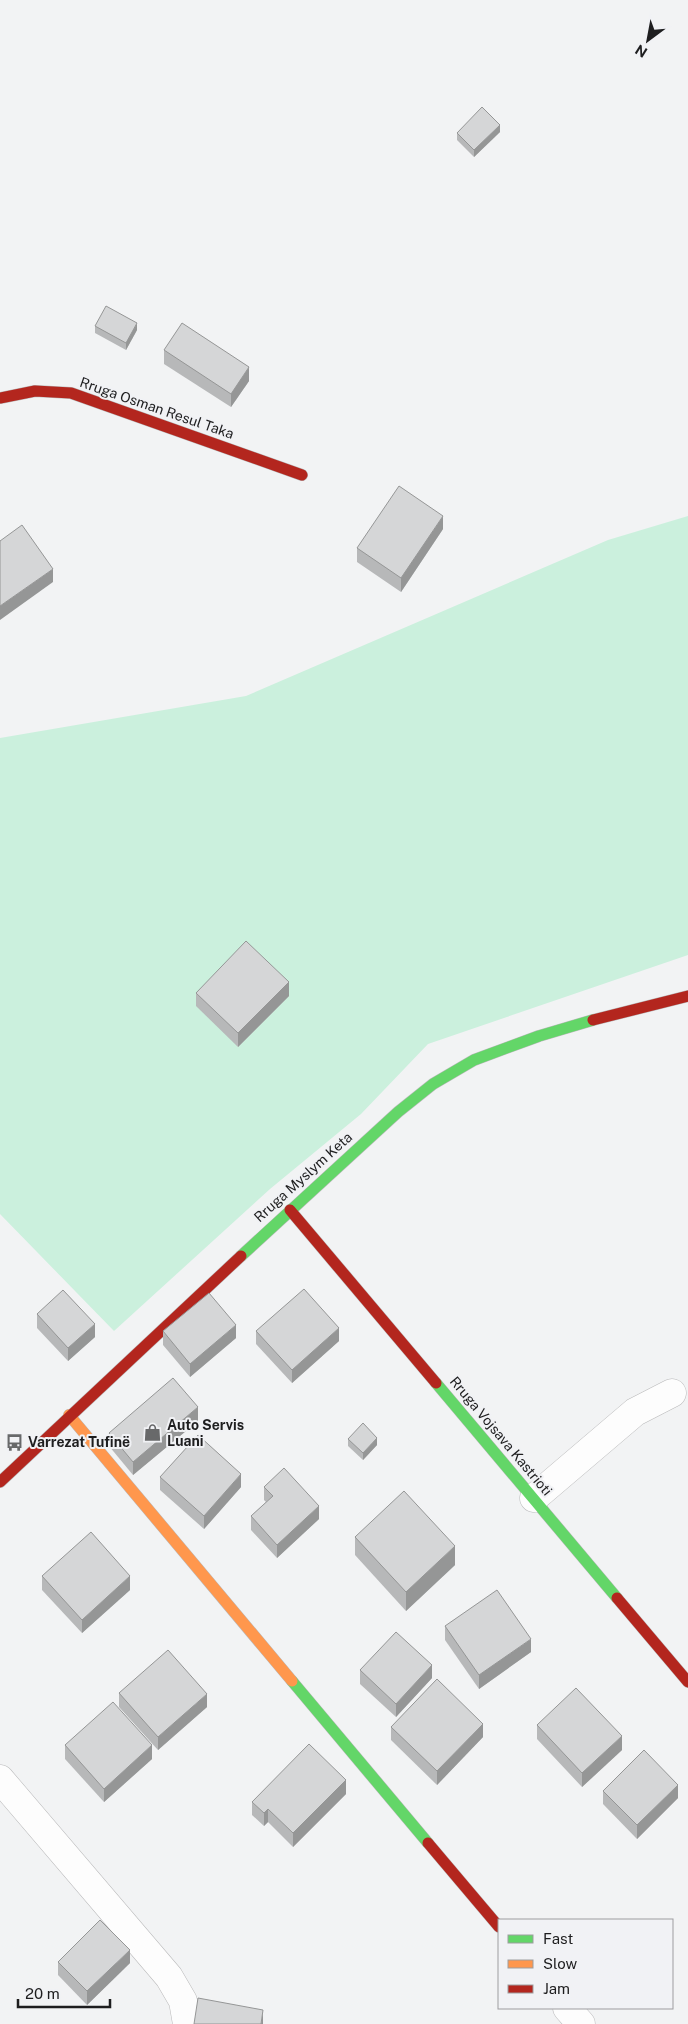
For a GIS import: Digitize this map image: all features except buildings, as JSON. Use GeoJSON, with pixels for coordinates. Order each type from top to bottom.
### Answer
{"type":"FeatureCollection","features":[{"type":"Feature","properties":{"kind":"street","name":"Rruga Osman Resul Taka"},"geometry":{"type":"LineString","coordinates":[[0,398],[22,391],[45,389],[71,393],[302,475]]}},
{"type":"Feature","properties":{"kind":"street","name":"Rruga Myslym Keta"},"geometry":{"type":"LineString","coordinates":[[0,1482],[69,1415],[290,1210],[398,1112],[433,1084],[474,1060],[539,1036],[614,1014],[688,996]]}},
{"type":"Feature","properties":{"kind":"street","name":"Rruga Vojsava Kastrioti"},"geometry":{"type":"LineString","coordinates":[[290,1210],[688,1682]]}},
{"type":"Feature","properties":{"kind":"street"},"geometry":{"type":"LineString","coordinates":[[534,1498],[635,1412],[672,1393]]}},
{"type":"Feature","properties":{"kind":"street"},"geometry":{"type":"LineString","coordinates":[[69,1415],[498,1926]]}},
{"type":"Feature","properties":{"kind":"street"},"geometry":{"type":"LineString","coordinates":[[0,1779],[169,1977],[183,2001],[187,2024]]}},
{"type":"Feature","properties":{"kind":"street"},"geometry":{"type":"LineString","coordinates":[[568,2009],[581,2024]]}},
{"type":"Feature","properties":{"kind":"green space"},"geometry":{"type":"Polygon","coordinates":[[[688,516],[688,955],[428,1044],[361,1114],[270,1189],[114,1331],[0,1214],[0,738],[246,696],[608,540],[688,516]]]}},
{"type":"Feature","properties":{"kind":"traffic: fast"},"geometry":{"type":"LineString","coordinates":[[241,1256],[398,1112],[433,1084],[474,1060],[539,1036],[593,1020]]}},
{"type":"Feature","properties":{"kind":"traffic: fast"},"geometry":{"type":"LineString","coordinates":[[436,1383],[617,1598]]}},
{"type":"Feature","properties":{"kind":"traffic: fast"},"geometry":{"type":"LineString","coordinates":[[292,1681],[428,1843]]}},
{"type":"Feature","properties":{"kind":"traffic: slow"},"geometry":{"type":"LineString","coordinates":[[69,1415],[292,1681]]}},
{"type":"Feature","properties":{"kind":"traffic: jam"},"geometry":{"type":"LineString","coordinates":[[0,398],[35,391],[71,393],[302,475]]}},
{"type":"Feature","properties":{"kind":"traffic: jam"},"geometry":{"type":"LineString","coordinates":[[593,1020],[688,996]]}},
{"type":"Feature","properties":{"kind":"traffic: jam"},"geometry":{"type":"LineString","coordinates":[[290,1210],[436,1383]]}},
{"type":"Feature","properties":{"kind":"traffic: jam"},"geometry":{"type":"LineString","coordinates":[[0,1482],[241,1256]]}},
{"type":"Feature","properties":{"kind":"traffic: jam"},"geometry":{"type":"LineString","coordinates":[[617,1598],[688,1682]]}},
{"type":"Feature","properties":{"kind":"traffic: jam"},"geometry":{"type":"LineString","coordinates":[[428,1843],[498,1926]]}},
{"type":"Feature","properties":{"kind":"place","name":"Auto Servis Luani"},"geometry":{"type":"Point","coordinates":[153,1433]}},
{"type":"Feature","properties":{"kind":"place","name":"Varrezat Tufinë"},"geometry":{"type":"Point","coordinates":[14,1442]}}]}
